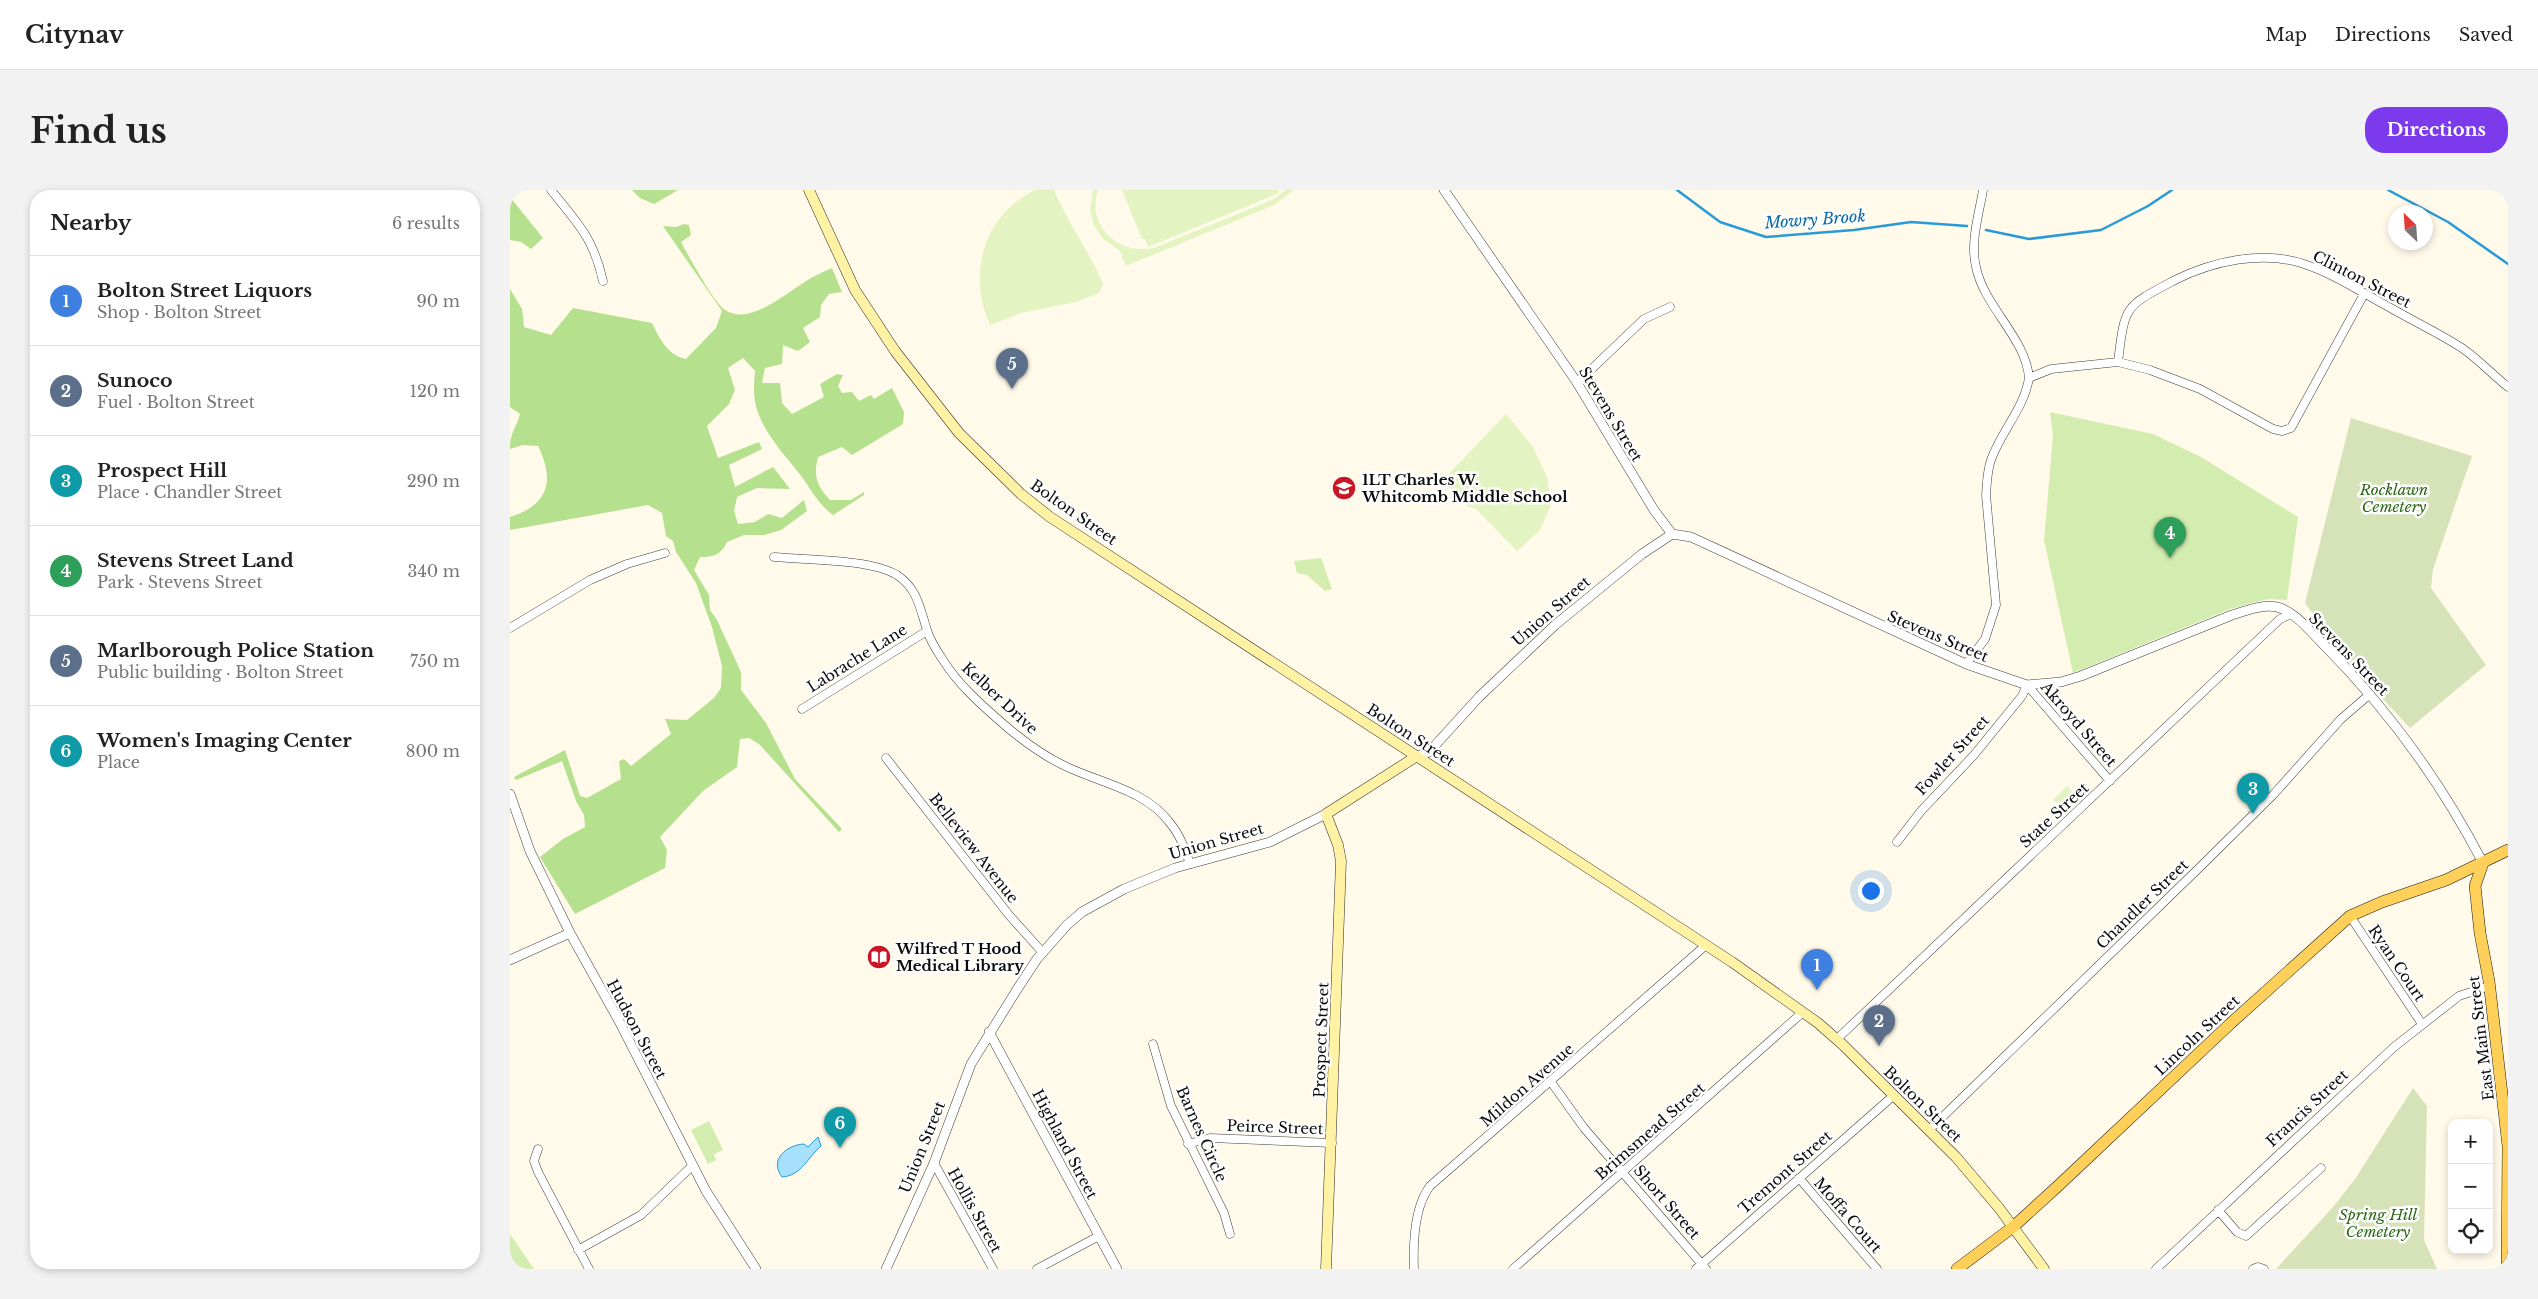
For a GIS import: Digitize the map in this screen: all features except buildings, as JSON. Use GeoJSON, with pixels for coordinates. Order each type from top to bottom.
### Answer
{"type":"FeatureCollection","features":[{"type":"Feature","properties":{"kind":"main road","name":"Bolton Street"},"geometry":{"type":"LineString","coordinates":[[809,190],[855,290],[874,321],[949,421],[1015,489],[1050,516],[1706,945],[1803,1012],[1837,1039],[1929,1130],[1978,1182],[2044,1269]]}},
{"type":"Feature","properties":{"kind":"main road","name":"Union Street"},"geometry":{"type":"LineString","coordinates":[[1326,814],[1416,756]]}},
{"type":"Feature","properties":{"kind":"main road","name":"Prospect Street"},"geometry":{"type":"LineString","coordinates":[[1326,814],[1341,861],[1326,1269]]}},
{"type":"Feature","properties":{"kind":"main road"},"geometry":{"type":"LineString","coordinates":[[2483,863],[2508,850]]}},
{"type":"Feature","properties":{"kind":"main road","name":"Lincoln Street"},"geometry":{"type":"LineString","coordinates":[[1957,1269],[2013,1227],[2350,916],[2483,863]]}},
{"type":"Feature","properties":{"kind":"main road","name":"East Main Street"},"geometry":{"type":"LineString","coordinates":[[2483,863],[2475,886],[2508,1146],[2507,1269]]}},
{"type":"Feature","properties":{"kind":"street"},"geometry":{"type":"LineString","coordinates":[[551,190],[591,241],[598,256],[603,281]]}},
{"type":"Feature","properties":{"kind":"street","name":"Stevens Street"},"geometry":{"type":"LineString","coordinates":[[1444,190],[1577,383],[1654,510],[1672,534],[1691,538],[1966,664],[2027,685],[2061,682],[2081,676],[2202,626],[2253,609],[2276,607],[2291,614],[2308,629],[2370,694],[2407,741],[2463,824],[2483,863]]}},
{"type":"Feature","properties":{"kind":"street"},"geometry":{"type":"LineString","coordinates":[[1966,664],[1985,639],[1996,605],[1986,495],[1987,478],[1994,454],[2026,395],[2029,378],[2028,366],[2022,352],[1985,292],[1976,266],[1975,236],[1983,190]]}},
{"type":"Feature","properties":{"kind":"street","name":"Clinton Street"},"geometry":{"type":"LineString","coordinates":[[2118,362],[2124,318],[2136,302],[2181,277],[2214,265],[2238,260],[2258,259],[2303,264],[2328,274],[2463,348],[2508,387]]}},
{"type":"Feature","properties":{"kind":"street"},"geometry":{"type":"LineString","coordinates":[[2029,378],[2051,370],[2118,362],[2150,370],[2200,389],[2273,430],[2282,431],[2290,428],[2364,294]]}},
{"type":"Feature","properties":{"kind":"street"},"geometry":{"type":"LineString","coordinates":[[1577,383],[1644,319],[1670,307]]}},
{"type":"Feature","properties":{"kind":"street","name":"Union Street"},"geometry":{"type":"LineString","coordinates":[[1416,756],[1429,752],[1485,692],[1555,625],[1649,549],[1672,534]]}},
{"type":"Feature","properties":{"kind":"street"},"geometry":{"type":"LineString","coordinates":[[510,628],[590,580],[627,564],[665,553]]}},
{"type":"Feature","properties":{"kind":"street","name":"Kelber Drive"},"geometry":{"type":"LineString","coordinates":[[774,557],[856,564],[889,571],[910,586],[916,596],[927,631],[955,677],[1028,745],[1046,756],[1088,776],[1139,797],[1156,809],[1170,822],[1181,840],[1190,864]]}},
{"type":"Feature","properties":{"kind":"street","name":"State Street"},"geometry":{"type":"LineString","coordinates":[[1837,1039],[2280,619],[2291,614]]}},
{"type":"Feature","properties":{"kind":"street","name":"Labrache Lane"},"geometry":{"type":"LineString","coordinates":[[802,708],[927,631]]}},
{"type":"Feature","properties":{"kind":"street","name":"Akroyd Street"},"geometry":{"type":"LineString","coordinates":[[2027,685],[2110,781]]}},
{"type":"Feature","properties":{"kind":"street","name":"Fowler Street"},"geometry":{"type":"LineString","coordinates":[[1897,842],[1921,811],[1974,755],[2022,696],[2027,685]]}},
{"type":"Feature","properties":{"kind":"street","name":"Chandler Street"},"geometry":{"type":"LineString","coordinates":[[1929,1130],[2273,795],[2341,719],[2370,694]]}},
{"type":"Feature","properties":{"kind":"street","name":"Belleview Avenue"},"geometry":{"type":"LineString","coordinates":[[886,758],[1009,915],[1042,953]]}},
{"type":"Feature","properties":{"kind":"street","name":"Hudson Street"},"geometry":{"type":"LineString","coordinates":[[510,794],[530,851],[570,933],[635,1052],[692,1166],[756,1269]]}},
{"type":"Feature","properties":{"kind":"street","name":"Union Street"},"geometry":{"type":"LineString","coordinates":[[886,1269],[934,1164],[971,1064],[989,1032],[1042,953],[1067,925],[1089,908],[1124,889],[1190,864],[1270,842],[1326,814]]}},
{"type":"Feature","properties":{"kind":"street","name":"Ryan Court"},"geometry":{"type":"LineString","coordinates":[[2350,916],[2422,1024]]}},
{"type":"Feature","properties":{"kind":"street"},"geometry":{"type":"LineString","coordinates":[[510,960],[570,933]]}},
{"type":"Feature","properties":{"kind":"street","name":"Mildon Avenue"},"geometry":{"type":"LineString","coordinates":[[1414,1269],[1418,1213],[1422,1197],[1441,1176],[1552,1082],[1706,945]]}},
{"type":"Feature","properties":{"kind":"street","name":"Francis Street"},"geometry":{"type":"LineString","coordinates":[[2156,1269],[2374,1065],[2422,1024],[2459,996],[2489,986]]}},
{"type":"Feature","properties":{"kind":"street","name":"Brimsmead Street"},"geometry":{"type":"LineString","coordinates":[[1513,1269],[1803,1012]]}},
{"type":"Feature","properties":{"kind":"street","name":"Highland Street"},"geometry":{"type":"LineString","coordinates":[[989,1032],[1117,1269]]}},
{"type":"Feature","properties":{"kind":"street","name":"Barnes Circle"},"geometry":{"type":"LineString","coordinates":[[1153,1044],[1171,1106],[1188,1144],[1224,1213],[1230,1234]]}},
{"type":"Feature","properties":{"kind":"street","name":"Short Street"},"geometry":{"type":"LineString","coordinates":[[1552,1082],[1584,1128],[1624,1172],[1701,1267]]}},
{"type":"Feature","properties":{"kind":"street","name":"Tremont Street"},"geometry":{"type":"LineString","coordinates":[[1701,1267],[1893,1096]]}},
{"type":"Feature","properties":{"kind":"street","name":"Peirce Street"},"geometry":{"type":"LineString","coordinates":[[1188,1144],[1210,1138],[1332,1143]]}},
{"type":"Feature","properties":{"kind":"street"},"geometry":{"type":"LineString","coordinates":[[538,1149],[534,1161],[589,1269]]}},
{"type":"Feature","properties":{"kind":"street","name":"Hollis Street"},"geometry":{"type":"LineString","coordinates":[[934,1164],[993,1269]]}},
{"type":"Feature","properties":{"kind":"street"},"geometry":{"type":"LineString","coordinates":[[578,1250],[641,1215],[692,1166]]}},
{"type":"Feature","properties":{"kind":"street"},"geometry":{"type":"LineString","coordinates":[[2218,1210],[2237,1232],[2246,1236],[2321,1168]]}},
{"type":"Feature","properties":{"kind":"street","name":"Moffa Court"},"geometry":{"type":"LineString","coordinates":[[1799,1178],[1876,1269]]}},
{"type":"Feature","properties":{"kind":"street"},"geometry":{"type":"LineString","coordinates":[[1037,1269],[1099,1236]]}},
{"type":"Feature","properties":{"kind":"street"},"geometry":{"type":"LineString","coordinates":[[2253,1269],[2258,1267],[2264,1269]]}},
{"type":"Feature","properties":{"kind":"green space"},"geometry":{"type":"Polygon","coordinates":[[[632,190],[678,190],[654,204],[640,198],[632,190]]]}},
{"type":"Feature","properties":{"kind":"green space"},"geometry":{"type":"Polygon","coordinates":[[[1035,190],[1054,190],[1103,284],[1099,293],[1076,302],[1021,313],[990,325],[983,306],[980,286],[980,267],[984,248],[992,231],[1003,215],[1017,201],[1035,190]]]}},
{"type":"Feature","properties":{"kind":"green space"},"geometry":{"type":"Polygon","coordinates":[[[1093,190],[1098,190],[1097,215],[1101,226],[1108,236],[1118,243],[1141,249],[1154,248],[1272,200],[1286,190],[1294,190],[1274,205],[1126,266],[1120,251],[1102,238],[1094,225],[1090,210],[1093,190]]]}},
{"type":"Feature","properties":{"kind":"green space"},"geometry":{"type":"Polygon","coordinates":[[[1122,190],[1278,190],[1279,193],[1148,247],[1145,239],[1142,239],[1122,190]]]}},
{"type":"Feature","properties":{"kind":"green space"},"geometry":{"type":"Polygon","coordinates":[[[510,197],[543,238],[531,249],[521,242],[510,240],[510,197]]]}},
{"type":"Feature","properties":{"kind":"green space"},"geometry":{"type":"Polygon","coordinates":[[[684,224],[689,225],[691,235],[681,242],[689,257],[720,306],[735,314],[758,311],[811,278],[832,268],[842,292],[829,294],[821,305],[820,317],[803,328],[810,342],[798,351],[783,345],[782,364],[765,368],[762,383],[780,383],[782,403],[792,414],[824,397],[820,384],[837,374],[843,375],[838,386],[842,393],[852,392],[859,401],[871,395],[874,399],[892,388],[904,412],[903,424],[852,455],[842,447],[818,457],[817,480],[830,500],[851,500],[864,492],[864,495],[833,515],[820,502],[769,435],[759,416],[755,402],[755,371],[743,358],[728,368],[735,390],[729,404],[707,426],[718,458],[759,442],[762,449],[729,465],[735,487],[773,467],[790,489],[757,488],[737,497],[734,511],[738,524],[755,522],[768,514],[782,518],[804,500],[807,511],[781,530],[764,535],[744,535],[727,542],[722,550],[716,554],[700,557],[694,570],[709,595],[710,610],[717,620],[741,672],[741,690],[766,723],[795,779],[842,829],[839,832],[759,744],[749,738],[740,739],[737,767],[703,791],[660,837],[667,850],[665,868],[575,914],[540,857],[563,839],[585,827],[584,815],[576,801],[562,761],[516,780],[514,777],[565,750],[580,796],[587,798],[621,779],[619,761],[624,759],[631,766],[671,734],[665,719],[687,720],[714,698],[721,688],[722,666],[712,627],[696,583],[676,552],[673,541],[666,536],[662,513],[648,505],[510,530],[510,517],[533,506],[545,490],[547,480],[543,458],[538,446],[523,445],[510,449],[512,434],[520,414],[510,407],[510,289],[522,309],[524,327],[551,335],[573,308],[652,323],[665,346],[674,354],[686,359],[716,328],[722,311],[663,226],[676,227],[684,224]]]}},
{"type":"Feature","properties":{"kind":"green space"},"geometry":{"type":"Polygon","coordinates":[[[2050,412],[2153,434],[2201,457],[2298,517],[2287,600],[2268,599],[2230,609],[2073,673],[2044,540],[2053,436],[2050,412]]]}},
{"type":"Feature","properties":{"kind":"green space"},"geometry":{"type":"Polygon","coordinates":[[[1506,414],[1533,447],[1547,477],[1551,504],[1540,530],[1517,551],[1476,509],[1467,506],[1442,481],[1506,414]]]}},
{"type":"Feature","properties":{"kind":"green space","name":"Rocklawn Cemetery"},"geometry":{"type":"Polygon","coordinates":[[[2351,418],[2472,456],[2433,569],[2431,588],[2486,665],[2410,728],[2339,651],[2305,603],[2351,418]]]}},
{"type":"Feature","properties":{"kind":"green space"},"geometry":{"type":"Polygon","coordinates":[[[1321,558],[1332,589],[1325,591],[1307,575],[1297,573],[1294,561],[1321,558]]]}},
{"type":"Feature","properties":{"kind":"green space"},"geometry":{"type":"Polygon","coordinates":[[[2067,786],[2076,795],[2062,808],[2053,800],[2067,786]]]}},
{"type":"Feature","properties":{"kind":"green space","name":"Spring Hill Cemetery"},"geometry":{"type":"Polygon","coordinates":[[[2413,1088],[2427,1106],[2424,1240],[2437,1269],[2276,1269],[2333,1207],[2355,1179],[2413,1088]]]}},
{"type":"Feature","properties":{"kind":"green space"},"geometry":{"type":"Polygon","coordinates":[[[709,1121],[723,1150],[714,1154],[716,1160],[708,1164],[691,1130],[709,1121]]]}},
{"type":"Feature","properties":{"kind":"green space"},"geometry":{"type":"Polygon","coordinates":[[[510,1234],[534,1269],[510,1269],[510,1234]]]}},
{"type":"Feature","properties":{"kind":"water"},"geometry":{"type":"Polygon","coordinates":[[[818,1137],[821,1146],[804,1165],[789,1176],[782,1177],[777,1165],[781,1154],[797,1145],[804,1144],[808,1147],[818,1137]]]}},
{"type":"Feature","properties":{"kind":"waterway","name":"Mowry Brook"},"geometry":{"type":"LineString","coordinates":[[1677,190],[1720,222],[1766,237],[1854,230],[1911,222],[1967,226]]}},
{"type":"Feature","properties":{"kind":"waterway","name":"Mowry Brook"},"geometry":{"type":"LineString","coordinates":[[1986,230],[2029,239],[2101,230],[2148,206],[2172,190]]}},
{"type":"Feature","properties":{"kind":"waterway","name":"Mowry Brook"},"geometry":{"type":"LineString","coordinates":[[2388,190],[2448,222],[2508,264]]}},
{"type":"Feature","properties":{"kind":"place","name":"Marlborough Police Station"},"geometry":{"type":"Point","coordinates":[1012,389]}},
{"type":"Feature","properties":{"kind":"place","name":"1LT Charles W. Whitcomb Middle School"},"geometry":{"type":"Point","coordinates":[1344,488]}},
{"type":"Feature","properties":{"kind":"place","name":"Stevens Street Land"},"geometry":{"type":"Point","coordinates":[2170,558]}},
{"type":"Feature","properties":{"kind":"place","name":"Prospect Hill"},"geometry":{"type":"Point","coordinates":[2253,814]}},
{"type":"Feature","properties":{"kind":"place","name":"Wilfred T Hood Medical Library"},"geometry":{"type":"Point","coordinates":[879,957]}},
{"type":"Feature","properties":{"kind":"place","name":"Bolton Street Liquors"},"geometry":{"type":"Point","coordinates":[1817,990]}},
{"type":"Feature","properties":{"kind":"place","name":"Sunoco"},"geometry":{"type":"Point","coordinates":[1879,1046]}},
{"type":"Feature","properties":{"kind":"place","name":"Women's Imaging Center"},"geometry":{"type":"Point","coordinates":[840,1148]}}]}
